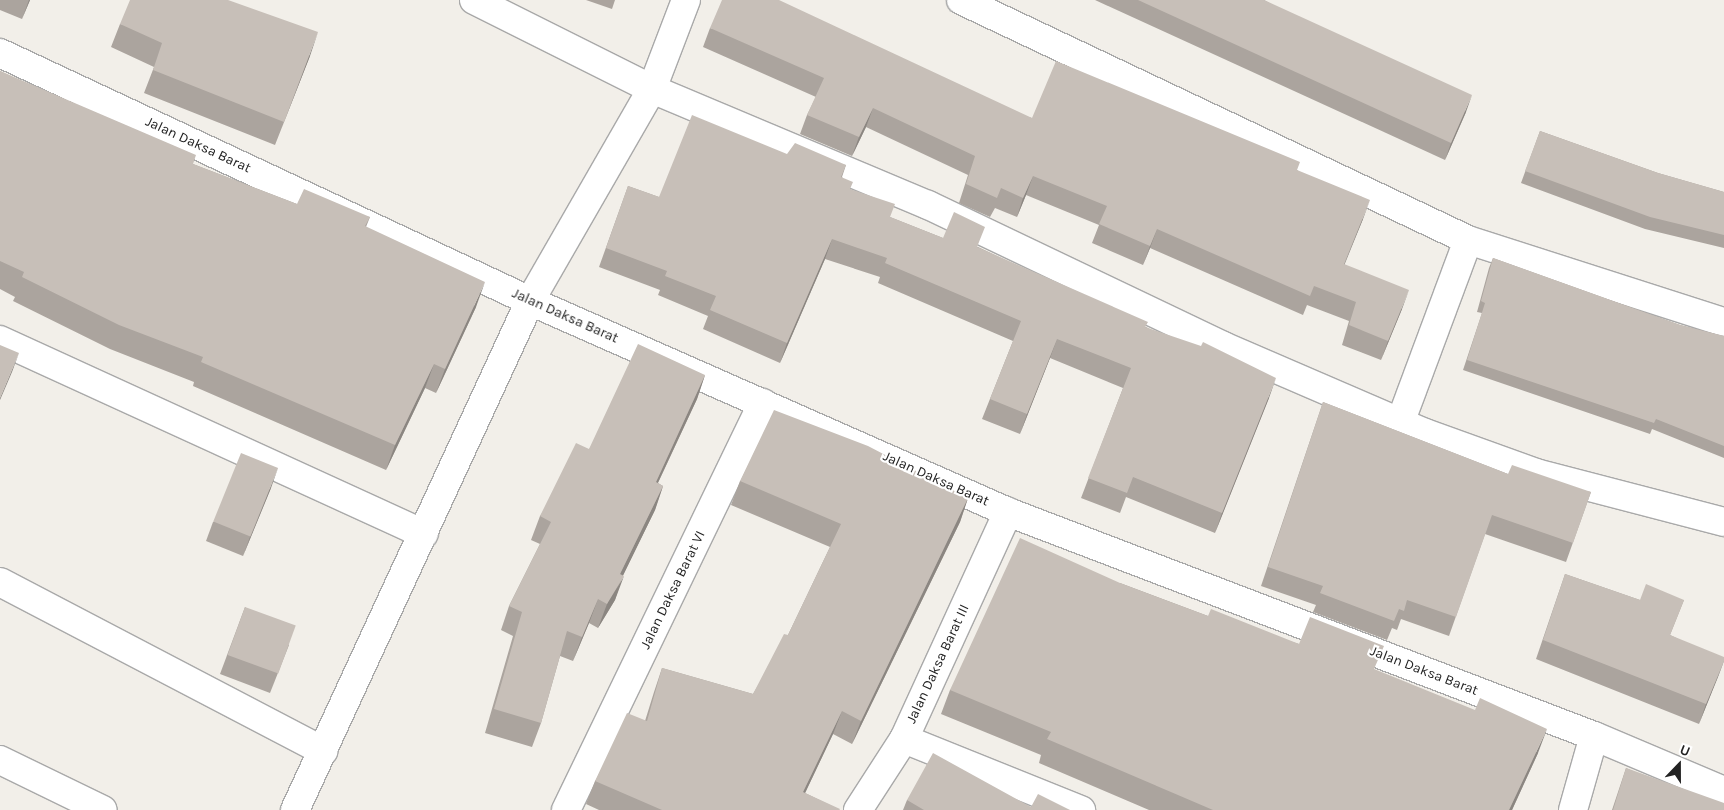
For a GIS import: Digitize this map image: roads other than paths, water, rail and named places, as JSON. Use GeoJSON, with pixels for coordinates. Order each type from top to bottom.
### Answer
{"type":"FeatureCollection","features":[{"type":"Feature","properties":{"kind":"street"},"geometry":{"type":"LineString","coordinates":[[474,0],[652,89],[928,205],[1223,346],[1400,423],[1536,473],[1724,522]]}},
{"type":"Feature","properties":{"kind":"street"},"geometry":{"type":"LineString","coordinates":[[295,810],[530,301],[652,89],[686,0]]}},
{"type":"Feature","properties":{"kind":"street"},"geometry":{"type":"LineString","coordinates":[[961,0],[1468,240],[1724,322]]}},
{"type":"Feature","properties":{"kind":"street","name":"Jalan Daksa Barat"},"geometry":{"type":"LineString","coordinates":[[0,53],[530,301],[1008,512],[1594,736],[1724,791]]}},
{"type":"Feature","properties":{"kind":"street"},"geometry":{"type":"LineString","coordinates":[[1400,423],[1468,240]]}},
{"type":"Feature","properties":{"kind":"street"},"geometry":{"type":"LineString","coordinates":[[0,340],[424,534]]}},
{"type":"Feature","properties":{"kind":"street","name":"Jalan Daksa Barat VI"},"geometry":{"type":"LineString","coordinates":[[566,810],[763,403]]}},
{"type":"Feature","properties":{"kind":"street","name":"Jalan Daksa Barat III"},"geometry":{"type":"LineString","coordinates":[[858,810],[904,739],[1008,512]]}},
{"type":"Feature","properties":{"kind":"street"},"geometry":{"type":"LineString","coordinates":[[0,582],[323,751]]}},
{"type":"Feature","properties":{"kind":"street"},"geometry":{"type":"LineString","coordinates":[[1573,810],[1594,736]]}},
{"type":"Feature","properties":{"kind":"street"},"geometry":{"type":"LineString","coordinates":[[904,739],[1081,810]]}},
{"type":"Feature","properties":{"kind":"street"},"geometry":{"type":"LineString","coordinates":[[0,760],[103,810]]}}]}
